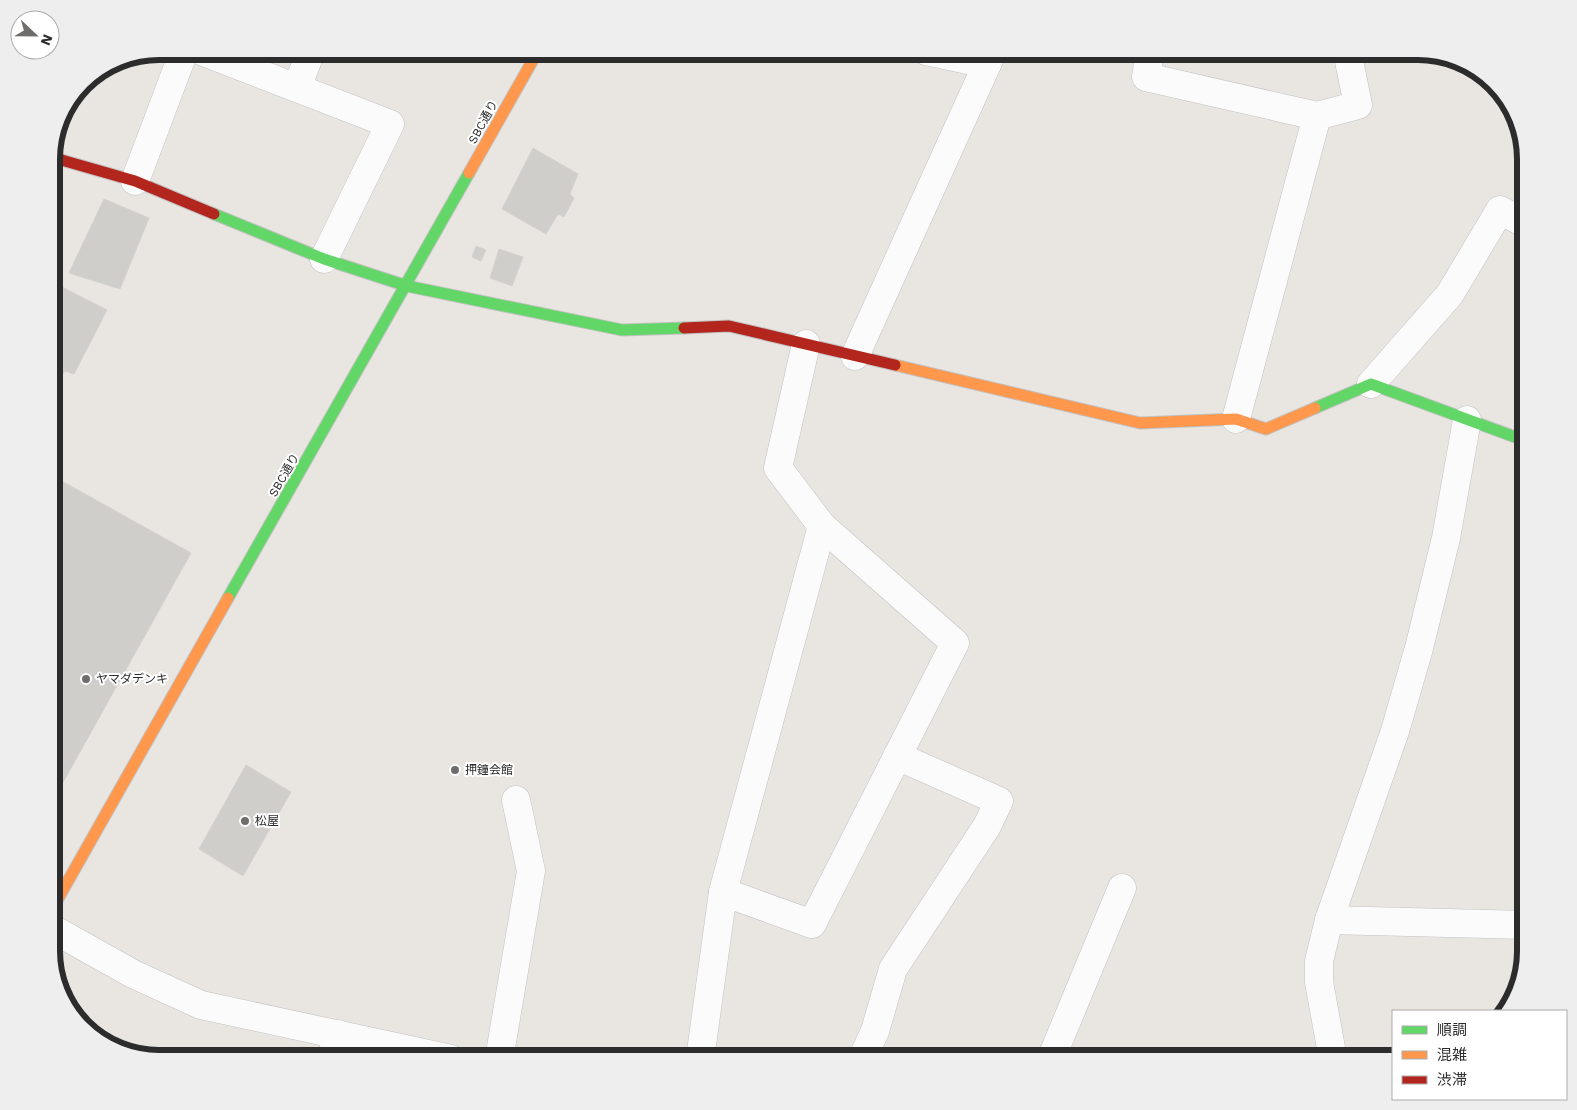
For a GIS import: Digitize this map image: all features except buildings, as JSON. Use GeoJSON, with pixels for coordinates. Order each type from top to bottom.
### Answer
{"type":"FeatureCollection","features":[{"type":"Feature","properties":{"kind":"street"},"geometry":{"type":"LineString","coordinates":[[134,181],[181,60]]}},
{"type":"Feature","properties":{"kind":"street"},"geometry":{"type":"LineString","coordinates":[[224,60],[390,124],[324,259]]}},
{"type":"Feature","properties":{"kind":"street"},"geometry":{"type":"LineString","coordinates":[[297,88],[308,60]]}},
{"type":"Feature","properties":{"kind":"street","name":"SBC通り"},"geometry":{"type":"LineString","coordinates":[[60,897],[407,286],[533,60]]}},
{"type":"Feature","properties":{"kind":"street"},"geometry":{"type":"LineString","coordinates":[[855,356],[989,60]]}},
{"type":"Feature","properties":{"kind":"street"},"geometry":{"type":"LineString","coordinates":[[1149,60],[1146,77],[1316,116],[1358,104],[1350,60]]}},
{"type":"Feature","properties":{"kind":"street"},"geometry":{"type":"LineString","coordinates":[[1236,420],[1316,116]]}},
{"type":"Feature","properties":{"kind":"street"},"geometry":{"type":"LineString","coordinates":[[60,159],[134,181],[324,259],[407,286],[613,328],[729,326],[1140,423],[1236,420],[1266,428],[1371,384],[1450,294],[1500,210],[1517,219]]}},
{"type":"Feature","properties":{"kind":"street"},"geometry":{"type":"LineString","coordinates":[[723,892],[812,924],[955,643],[822,526],[778,468],[806,344]]}},
{"type":"Feature","properties":{"kind":"street"},"geometry":{"type":"LineString","coordinates":[[1371,384],[1517,438]]}},
{"type":"Feature","properties":{"kind":"street"},"geometry":{"type":"LineString","coordinates":[[1331,1050],[1319,982],[1319,961],[1329,920],[1394,731],[1419,648],[1446,538],[1467,420]]}},
{"type":"Feature","properties":{"kind":"street"},"geometry":{"type":"LineString","coordinates":[[701,1050],[723,892],[822,526]]}},
{"type":"Feature","properties":{"kind":"street"},"geometry":{"type":"LineString","coordinates":[[866,1050],[875,1031],[893,969],[987,826],[999,801],[897,756]]}},
{"type":"Feature","properties":{"kind":"street"},"geometry":{"type":"LineString","coordinates":[[501,1050],[531,871],[516,800]]}},
{"type":"Feature","properties":{"kind":"street"},"geometry":{"type":"LineString","coordinates":[[1055,1050],[1122,888]]}},
{"type":"Feature","properties":{"kind":"street"},"geometry":{"type":"LineString","coordinates":[[1329,920],[1517,925]]}},
{"type":"Feature","properties":{"kind":"street"},"geometry":{"type":"LineString","coordinates":[[60,933],[133,974],[202,1005],[335,1047],[364,1050]]}},
{"type":"Feature","properties":{"kind":"traffic: fast"},"geometry":{"type":"LineString","coordinates":[[228,598],[469,173]]}},
{"type":"Feature","properties":{"kind":"traffic: fast"},"geometry":{"type":"LineString","coordinates":[[214,214],[324,259],[407,286],[622,330],[684,328]]}},
{"type":"Feature","properties":{"kind":"traffic: fast"},"geometry":{"type":"LineString","coordinates":[[1315,408],[1371,384],[1517,438]]}},
{"type":"Feature","properties":{"kind":"traffic: slow"},"geometry":{"type":"LineString","coordinates":[[469,173],[533,60]]}},
{"type":"Feature","properties":{"kind":"traffic: slow"},"geometry":{"type":"LineString","coordinates":[[895,365],[1140,423],[1236,419],[1266,429],[1315,408]]}},
{"type":"Feature","properties":{"kind":"traffic: slow"},"geometry":{"type":"LineString","coordinates":[[60,895],[228,598]]}},
{"type":"Feature","properties":{"kind":"traffic: jam"},"geometry":{"type":"LineString","coordinates":[[60,160],[135,181],[214,214]]}},
{"type":"Feature","properties":{"kind":"traffic: jam"},"geometry":{"type":"LineString","coordinates":[[684,328],[729,326],[895,365]]}},
{"type":"Feature","properties":{"kind":"place","name":"ヤマダデンキ"},"geometry":{"type":"Point","coordinates":[86,679]}},
{"type":"Feature","properties":{"kind":"place","name":"押鐘会館"},"geometry":{"type":"Point","coordinates":[455,770]}},
{"type":"Feature","properties":{"kind":"place","name":"松屋"},"geometry":{"type":"Point","coordinates":[245,821]}}]}
